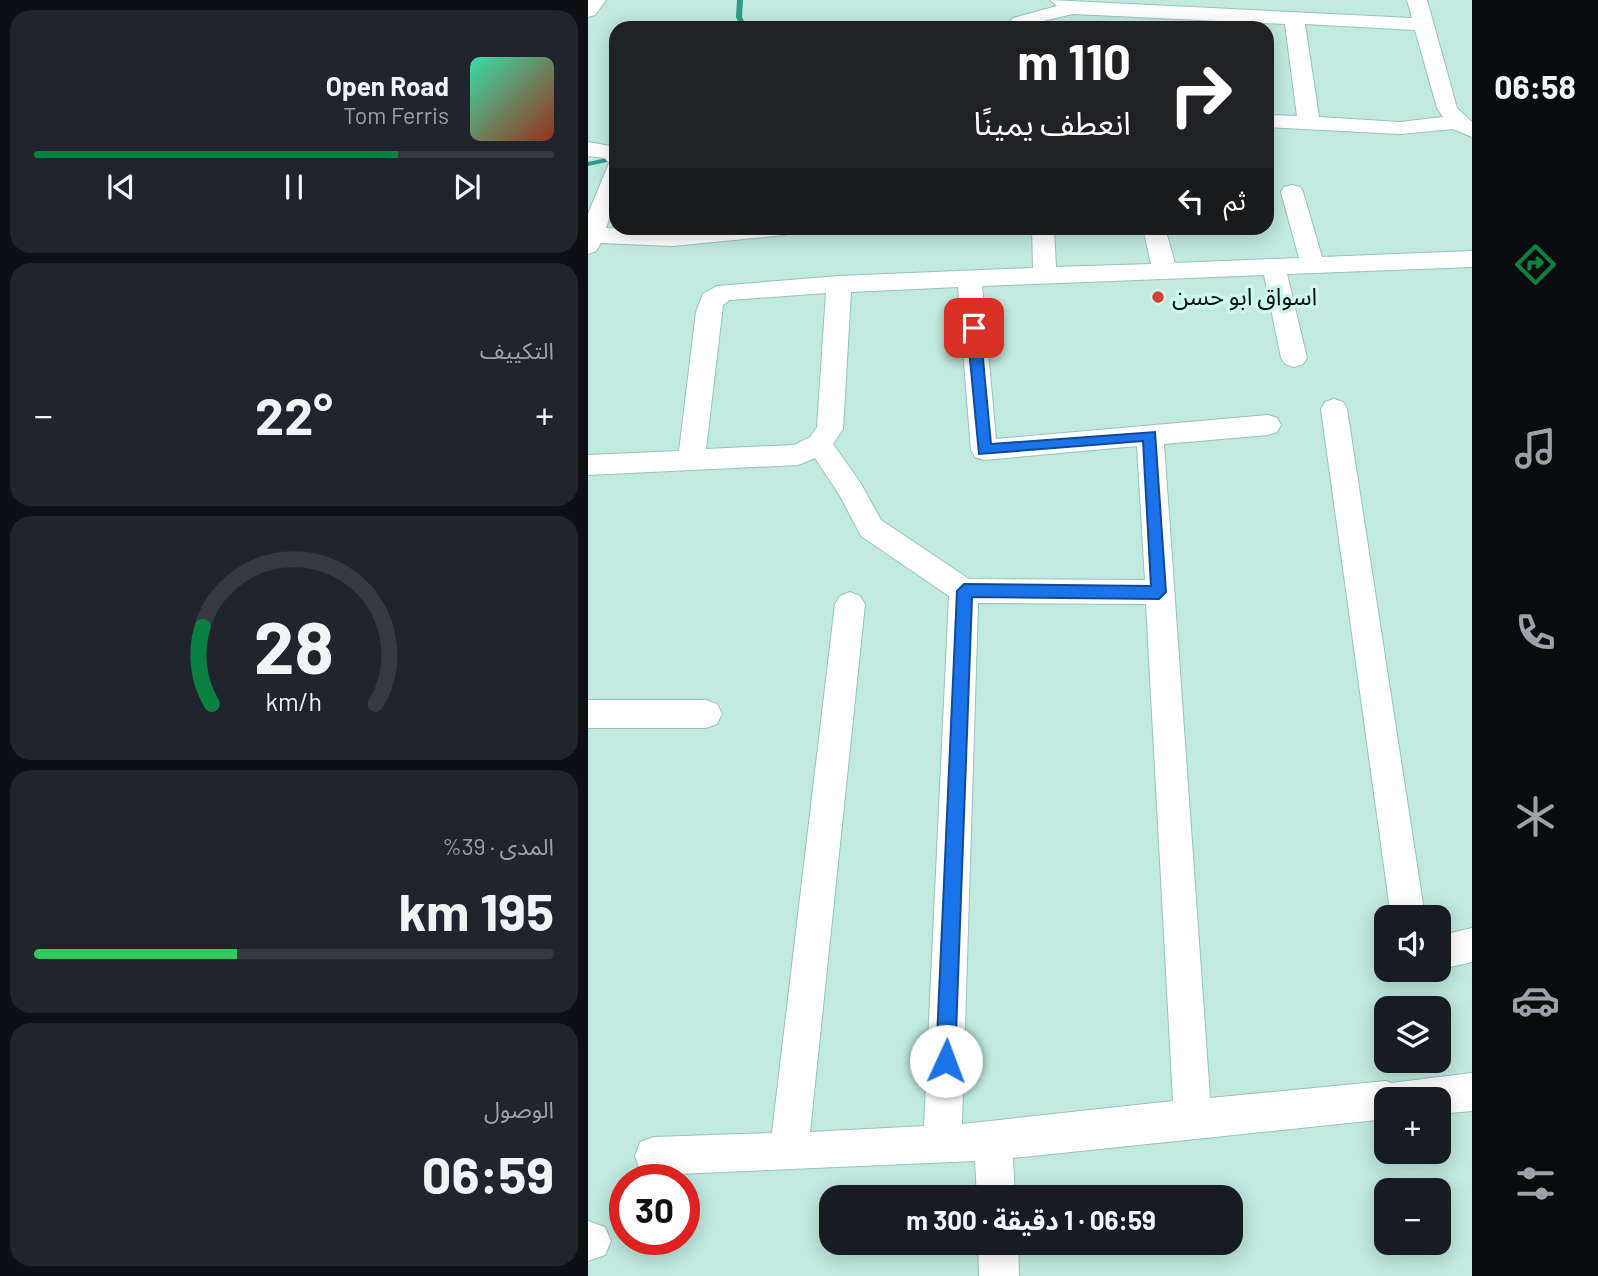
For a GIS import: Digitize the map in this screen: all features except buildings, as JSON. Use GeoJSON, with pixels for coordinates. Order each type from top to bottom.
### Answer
{"type":"FeatureCollection","features":[{"type":"Feature","properties":{"kind":"street"},"geometry":{"type":"LineString","coordinates":[[588,12],[596,0]]}},
{"type":"Feature","properties":{"kind":"street"},"geometry":{"type":"LineString","coordinates":[[1417,0],[1447,108],[1464,126]]}},
{"type":"Feature","properties":{"kind":"street"},"geometry":{"type":"LineString","coordinates":[[1022,21],[1067,4],[1110,19],[1294,18],[1423,24]]}},
{"type":"Feature","properties":{"kind":"street"},"geometry":{"type":"LineString","coordinates":[[1294,18],[1308,123]]}},
{"type":"Feature","properties":{"kind":"street"},"geometry":{"type":"LineString","coordinates":[[1274,121],[1400,128],[1464,126]]}},
{"type":"Feature","properties":{"kind":"street"},"geometry":{"type":"LineString","coordinates":[[588,149],[609,158]]}},
{"type":"Feature","properties":{"kind":"street"},"geometry":{"type":"LineString","coordinates":[[609,179],[590,240],[706,235]]}},
{"type":"Feature","properties":{"kind":"street"},"geometry":{"type":"LineString","coordinates":[[1292,192],[1312,265]]}},
{"type":"Feature","properties":{"kind":"street"},"geometry":{"type":"LineString","coordinates":[[1043,235],[1045,276]]}},
{"type":"Feature","properties":{"kind":"street"},"geometry":{"type":"LineString","coordinates":[[1156,235],[1165,271]]}},
{"type":"Feature","properties":{"kind":"street"},"geometry":{"type":"LineString","coordinates":[[691,460],[708,312],[712,300],[724,292],[839,284],[1472,259]]}},
{"type":"Feature","properties":{"kind":"street"},"geometry":{"type":"LineString","coordinates":[[1274,267],[1294,358]]}},
{"type":"Feature","properties":{"kind":"street"},"geometry":{"type":"LineString","coordinates":[[969,279],[984,450],[1268,425]]}},
{"type":"Feature","properties":{"kind":"street"},"geometry":{"type":"LineString","coordinates":[[588,465],[798,454],[819,444],[830,429],[839,284]]}},
{"type":"Feature","properties":{"kind":"street"},"geometry":{"type":"LineString","coordinates":[[1334,409],[1406,905]]}},
{"type":"Feature","properties":{"kind":"street"},"geometry":{"type":"LineString","coordinates":[[1150,435],[1192,1118]]}},
{"type":"Feature","properties":{"kind":"street"},"geometry":{"type":"LineString","coordinates":[[819,444],[850,489],[871,528],[964,591],[1159,592]]}},
{"type":"Feature","properties":{"kind":"street"},"geometry":{"type":"LineString","coordinates":[[942,1144],[964,591]]}},
{"type":"Feature","properties":{"kind":"street"},"geometry":{"type":"LineString","coordinates":[[789,1152],[850,604]]}},
{"type":"Feature","properties":{"kind":"street"},"geometry":{"type":"LineString","coordinates":[[588,714],[706,714]]}},
{"type":"Feature","properties":{"kind":"street"},"geometry":{"type":"LineString","coordinates":[[1451,950],[1472,945]]}},
{"type":"Feature","properties":{"kind":"street"},"geometry":{"type":"LineString","coordinates":[[1451,1094],[1472,1092]]}},
{"type":"Feature","properties":{"kind":"street"},"geometry":{"type":"LineString","coordinates":[[654,1156],[993,1141],[1192,1118],[1374,1101]]}},
{"type":"Feature","properties":{"kind":"street"},"geometry":{"type":"LineString","coordinates":[[993,1141],[995,1185]]}},
{"type":"Feature","properties":{"kind":"street"},"geometry":{"type":"LineString","coordinates":[[998,1255],[999,1276]]}},
{"type":"Feature","properties":{"kind":"waterway"},"geometry":{"type":"LineString","coordinates":[[740,0],[741,21]]}},
{"type":"Feature","properties":{"kind":"waterway"},"geometry":{"type":"LineString","coordinates":[[588,164],[609,160]]}},
{"type":"Feature","properties":{"kind":"place","name":"اسواق ابو حسن"},"geometry":{"type":"Point","coordinates":[1158,297]}},
{"type":"Feature","properties":{"kind":"route"},"geometry":{"type":"LineString","coordinates":[[946,1061],[964,591],[1159,592],[1150,435],[984,450],[974,328]]}}]}
